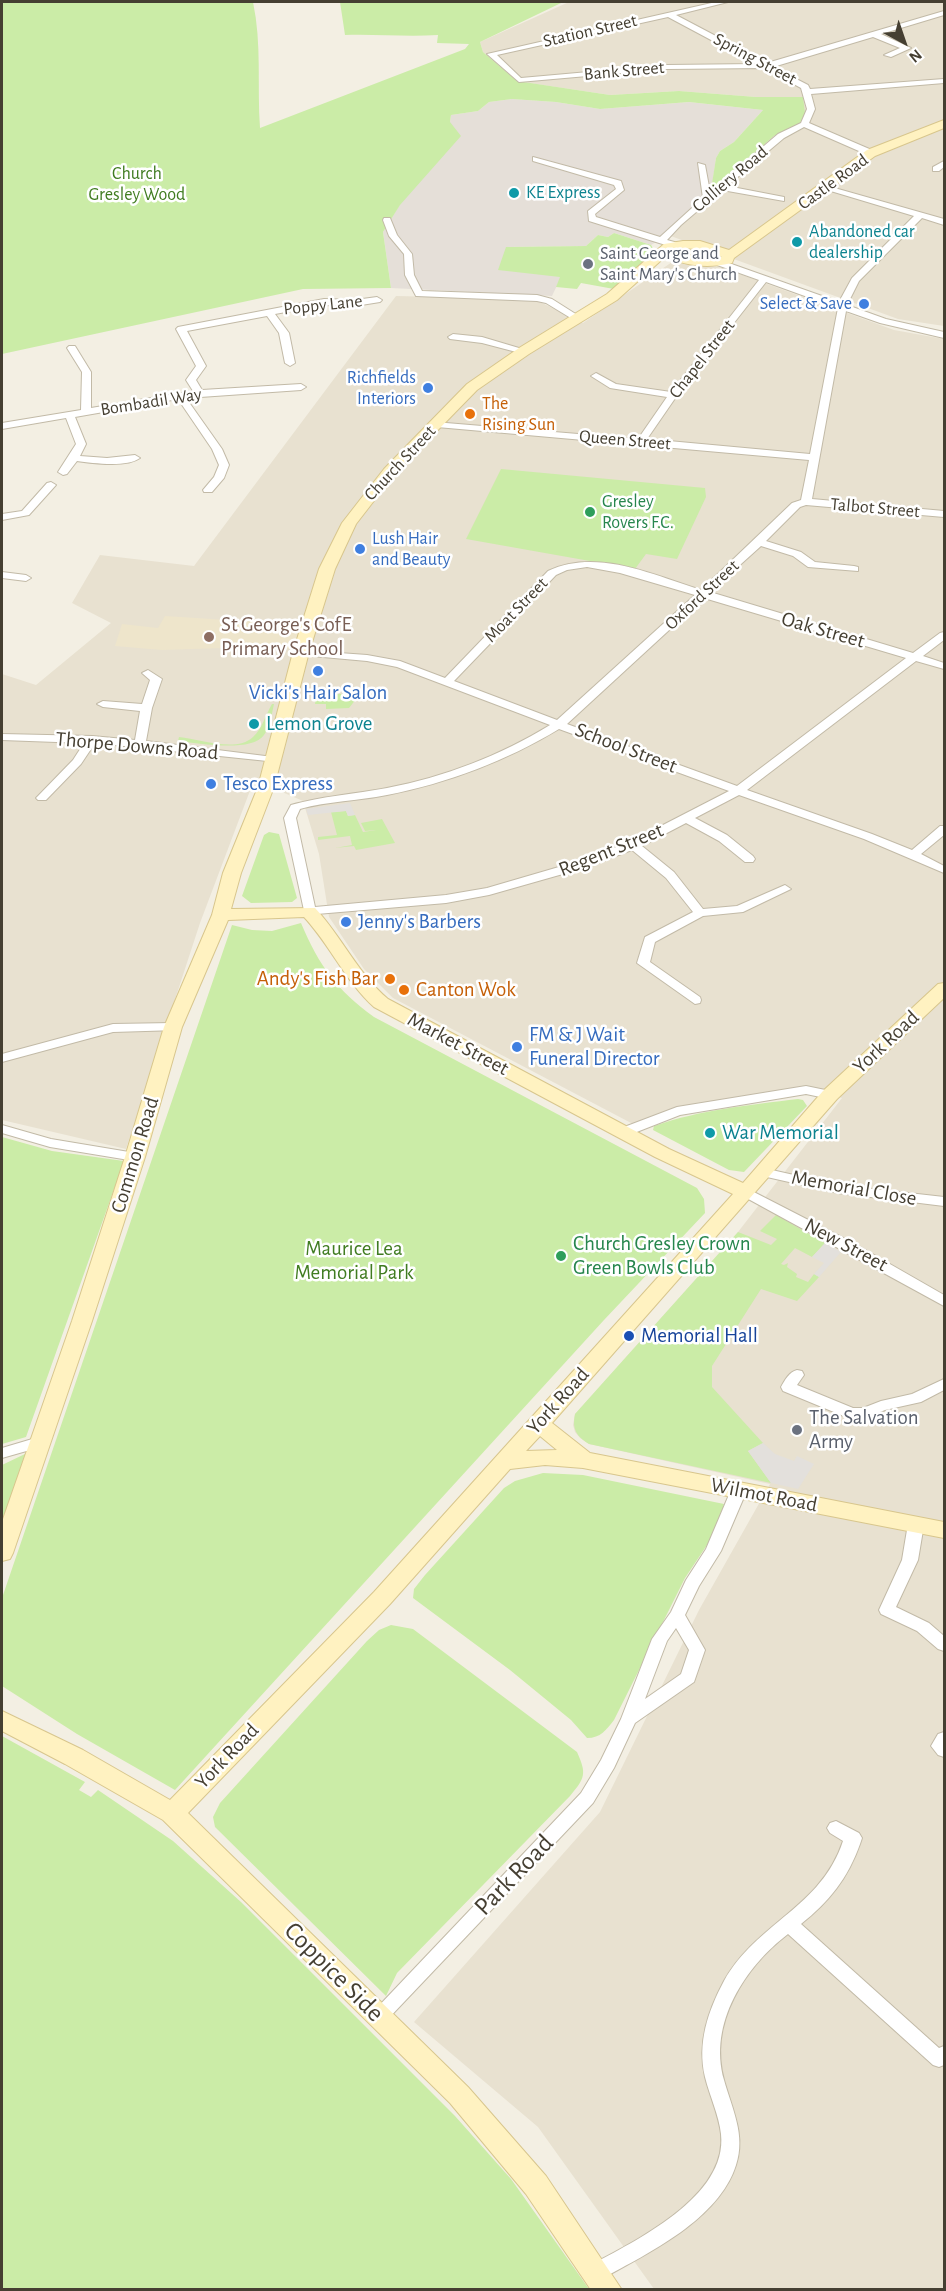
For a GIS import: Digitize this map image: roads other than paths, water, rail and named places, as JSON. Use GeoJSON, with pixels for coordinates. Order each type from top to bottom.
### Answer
{"type":"FeatureCollection","features":[{"type":"Feature","properties":{"kind":"street","name":"Station Street"},"geometry":{"type":"LineString","coordinates":[[491,54],[724,2]]}},
{"type":"Feature","properties":{"kind":"street"},"geometry":{"type":"LineString","coordinates":[[767,66],[945,13]]}},
{"type":"Feature","properties":{"kind":"street","name":"Spring Street"},"geometry":{"type":"LineString","coordinates":[[669,14],[797,81],[808,92],[811,109],[804,124]]}},
{"type":"Feature","properties":{"kind":"street"},"geometry":{"type":"LineString","coordinates":[[873,34],[907,48],[888,55]]}},
{"type":"Feature","properties":{"kind":"street","name":"Bank Street"},"geometry":{"type":"LineString","coordinates":[[491,54],[519,80],[667,67],[767,66]]}},
{"type":"Feature","properties":{"kind":"street"},"geometry":{"type":"LineString","coordinates":[[808,92],[945,81]]}},
{"type":"Feature","properties":{"kind":"street"},"geometry":{"type":"LineString","coordinates":[[804,124],[871,153]]}},
{"type":"Feature","properties":{"kind":"street","name":"Colliery Road"},"geometry":{"type":"LineString","coordinates":[[671,247],[707,198],[781,136],[804,124]]}},
{"type":"Feature","properties":{"kind":"street","name":"Castle Road"},"geometry":{"type":"LineString","coordinates":[[725,259],[827,188],[871,153],[942,127]]}},
{"type":"Feature","properties":{"kind":"street"},"geometry":{"type":"LineString","coordinates":[[536,159],[618,183],[620,190],[591,213],[592,219],[671,247]]}},
{"type":"Feature","properties":{"kind":"street"},"geometry":{"type":"LineString","coordinates":[[701,165],[707,198]]}},
{"type":"Feature","properties":{"kind":"street"},"geometry":{"type":"LineString","coordinates":[[720,187],[781,199]]}},
{"type":"Feature","properties":{"kind":"street"},"geometry":{"type":"LineString","coordinates":[[827,188],[945,222]]}},
{"type":"Feature","properties":{"kind":"street"},"geometry":{"type":"LineString","coordinates":[[806,502],[842,306],[855,280],[920,215]]}},
{"type":"Feature","properties":{"kind":"street"},"geometry":{"type":"LineString","coordinates":[[387,220],[393,236],[408,254],[407,264],[413,287],[419,294],[537,298],[549,301],[577,318]]}},
{"type":"Feature","properties":{"kind":"street","name":"Church Street"},"geometry":{"type":"LineString","coordinates":[[273,760],[327,569],[349,523],[389,472],[472,387],[524,351],[612,297],[671,247],[725,259]]}},
{"type":"Feature","properties":{"kind":"street"},"geometry":{"type":"LineString","coordinates":[[725,259],[765,278],[883,321],[945,335]]}},
{"type":"Feature","properties":{"kind":"street","name":"Chapel Street"},"geometry":{"type":"LineString","coordinates":[[641,441],[673,395],[765,278]]}},
{"type":"Feature","properties":{"kind":"street","name":"Poppy Lane"},"geometry":{"type":"LineString","coordinates":[[199,393],[191,380],[201,366],[180,329],[324,302],[355,303],[377,300]]}},
{"type":"Feature","properties":{"kind":"street","name":"Poppy Lane"},"geometry":{"type":"LineString","coordinates":[[268,311],[284,333],[290,363]]}},
{"type":"Feature","properties":{"kind":"street"},"geometry":{"type":"LineString","coordinates":[[453,337],[482,340],[524,351]]}},
{"type":"Feature","properties":{"kind":"street"},"geometry":{"type":"LineString","coordinates":[[72,348],[85,364],[88,372],[86,412]]}},
{"type":"Feature","properties":{"kind":"street"},"geometry":{"type":"LineString","coordinates":[[596,376],[614,386],[673,395]]}},
{"type":"Feature","properties":{"kind":"street","name":"Bombadil Way"},"geometry":{"type":"LineString","coordinates":[[2,426],[199,393],[301,387]]}},
{"type":"Feature","properties":{"kind":"street"},"geometry":{"type":"LineString","coordinates":[[180,396],[217,449],[224,465],[219,478],[208,490]]}},
{"type":"Feature","properties":{"kind":"street"},"geometry":{"type":"LineString","coordinates":[[63,472],[81,444],[69,415]]}},
{"type":"Feature","properties":{"kind":"street","name":"Queen Street"},"geometry":{"type":"LineString","coordinates":[[437,424],[813,457]]}},
{"type":"Feature","properties":{"kind":"street"},"geometry":{"type":"LineString","coordinates":[[74,458],[107,461],[135,458]]}},
{"type":"Feature","properties":{"kind":"street"},"geometry":{"type":"LineString","coordinates":[[2,517],[25,513],[51,485]]}},
{"type":"Feature","properties":{"kind":"street","name":"Talbot Street"},"geometry":{"type":"LineString","coordinates":[[806,502],[945,514]]}},
{"type":"Feature","properties":{"kind":"street","name":"Oxford Street"},"geometry":{"type":"LineString","coordinates":[[309,912],[302,868],[290,818],[295,807],[385,792],[452,776],[526,746],[561,723],[759,542],[796,505],[806,502]]}},
{"type":"Feature","properties":{"kind":"street"},"geometry":{"type":"LineString","coordinates":[[759,542],[797,554],[812,566],[854,569]]}},
{"type":"Feature","properties":{"kind":"street","name":"Moat Street"},"geometry":{"type":"LineString","coordinates":[[447,682],[552,573],[570,565],[594,564],[615,568],[702,594]]}},
{"type":"Feature","properties":{"kind":"street"},"geometry":{"type":"LineString","coordinates":[[2,575],[26,578]]}},
{"type":"Feature","properties":{"kind":"street","name":"Oak Street"},"geometry":{"type":"LineString","coordinates":[[702,594],[945,666]]}},
{"type":"Feature","properties":{"kind":"street","name":"Regent Street"},"geometry":{"type":"LineString","coordinates":[[221,915],[309,912],[464,896],[580,866],[634,845],[738,791],[945,635]]}},
{"type":"Feature","properties":{"kind":"street","name":"School Street"},"geometry":{"type":"LineString","coordinates":[[302,652],[384,660],[914,854],[945,870]]}},
{"type":"Feature","properties":{"kind":"street"},"geometry":{"type":"LineString","coordinates":[[140,743],[146,708],[156,679],[148,673]]}},
{"type":"Feature","properties":{"kind":"street"},"geometry":{"type":"LineString","coordinates":[[103,704],[146,708]]}},
{"type":"Feature","properties":{"kind":"street","name":"Thorpe Downs Road"},"geometry":{"type":"LineString","coordinates":[[2,737],[92,739],[140,743],[273,760]]}},
{"type":"Feature","properties":{"kind":"street"},"geometry":{"type":"LineString","coordinates":[[42,798],[77,762],[92,739]]}},
{"type":"Feature","properties":{"kind":"street","name":"Common Road"},"geometry":{"type":"LineString","coordinates":[[2,1547],[82,1321],[135,1157],[173,1027],[221,915],[232,873],[266,787],[273,760]]}},
{"type":"Feature","properties":{"kind":"street"},"geometry":{"type":"LineString","coordinates":[[686,818],[723,838],[749,859]]}},
{"type":"Feature","properties":{"kind":"street"},"geometry":{"type":"LineString","coordinates":[[914,854],[945,829]]}},
{"type":"Feature","properties":{"kind":"street"},"geometry":{"type":"LineString","coordinates":[[634,845],[670,875],[700,913]]}},
{"type":"Feature","properties":{"kind":"street"},"geometry":{"type":"LineString","coordinates":[[695,1000],[643,963],[649,940],[700,913],[739,909],[785,889]]}},
{"type":"Feature","properties":{"kind":"street","name":"Market Street"},"geometry":{"type":"LineString","coordinates":[[309,912],[324,928],[366,990],[381,1003],[720,1182],[746,1192]]}},
{"type":"Feature","properties":{"kind":"street","name":"York Road"},"geometry":{"type":"LineString","coordinates":[[172,1813],[382,1598],[764,1172],[830,1095],[945,988]]}},
{"type":"Feature","properties":{"kind":"street"},"geometry":{"type":"LineString","coordinates":[[2,1058],[113,1028],[173,1027]]}},
{"type":"Feature","properties":{"kind":"street"},"geometry":{"type":"LineString","coordinates":[[624,1132],[677,1112],[806,1090],[830,1095]]}},
{"type":"Feature","properties":{"kind":"street"},"geometry":{"type":"LineString","coordinates":[[2,1129],[50,1143],[135,1157]]}},
{"type":"Feature","properties":{"kind":"street","name":"Memorial Close"},"geometry":{"type":"LineString","coordinates":[[764,1172],[838,1189],[945,1202]]}},
{"type":"Feature","properties":{"kind":"street","name":"New Street"},"geometry":{"type":"LineString","coordinates":[[746,1192],[945,1301]]}},
{"type":"Feature","properties":{"kind":"street"},"geometry":{"type":"LineString","coordinates":[[797,1375],[788,1387],[851,1413],[865,1413],[881,1406],[916,1398],[945,1384]]}},
{"type":"Feature","properties":{"kind":"street"},"geometry":{"type":"LineString","coordinates":[[537,1423],[583,1460]]}},
{"type":"Feature","properties":{"kind":"street"},"geometry":{"type":"LineString","coordinates":[[2,1453],[39,1442]]}},
{"type":"Feature","properties":{"kind":"street","name":"Wilmot Road"},"geometry":{"type":"LineString","coordinates":[[504,1462],[545,1457],[583,1460],[945,1530]]}},
{"type":"Feature","properties":{"kind":"street","name":"Park Road"},"geometry":{"type":"LineString","coordinates":[[380,2016],[586,1798],[608,1763],[629,1719],[660,1639],[677,1615],[712,1551],[739,1490]]}},
{"type":"Feature","properties":{"kind":"street"},"geometry":{"type":"LineString","coordinates":[[916,1524],[910,1560],[887,1610],[923,1627],[945,1645]]}},
{"type":"Feature","properties":{"kind":"street","name":"Park Road"},"geometry":{"type":"LineString","coordinates":[[629,1719],[688,1678],[697,1650],[677,1615]]}},
{"type":"Feature","properties":{"kind":"street","name":"Coppice Side"},"geometry":{"type":"LineString","coordinates":[[2,1720],[74,1757],[172,1813],[459,2095],[514,2156],[602,2281]]}},
{"type":"Feature","properties":{"kind":"street"},"geometry":{"type":"LineString","coordinates":[[945,1739],[939,1746],[945,1750]]}},
{"type":"Feature","properties":{"kind":"street"},"geometry":{"type":"LineString","coordinates":[[602,2281],[709,2195],[723,2174],[730,2155],[731,2141],[728,2122],[713,2075],[712,2035],[715,2019],[732,1984],[760,1947],[831,1885],[853,1838],[836,1828]]}},
{"type":"Feature","properties":{"kind":"street"},"geometry":{"type":"LineString","coordinates":[[789,1924],[943,2059]]}},
{"type":"Feature","properties":{"kind":"place","name":"KE Express"},"geometry":{"type":"Point","coordinates":[514,193]}},
{"type":"Feature","properties":{"kind":"place","name":"Abandoned car dealership"},"geometry":{"type":"Point","coordinates":[797,242]}},
{"type":"Feature","properties":{"kind":"place","name":"Saint George and Saint Mary's Church"},"geometry":{"type":"Point","coordinates":[588,264]}},
{"type":"Feature","properties":{"kind":"place","name":"Select & Save"},"geometry":{"type":"Point","coordinates":[864,304]}},
{"type":"Feature","properties":{"kind":"place","name":"Richfields Interiors"},"geometry":{"type":"Point","coordinates":[428,388]}},
{"type":"Feature","properties":{"kind":"place","name":"The Rising Sun"},"geometry":{"type":"Point","coordinates":[470,414]}},
{"type":"Feature","properties":{"kind":"place","name":"Gresley Rovers F.C."},"geometry":{"type":"Point","coordinates":[590,512]}},
{"type":"Feature","properties":{"kind":"place","name":"Lush Hair and Beauty"},"geometry":{"type":"Point","coordinates":[360,549]}},
{"type":"Feature","properties":{"kind":"place","name":"St George's CofE Primary School"},"geometry":{"type":"Point","coordinates":[209,637]}},
{"type":"Feature","properties":{"kind":"place","name":"Vicki's Hair Salon"},"geometry":{"type":"Point","coordinates":[318,671]}},
{"type":"Feature","properties":{"kind":"place","name":"Lemon Grove"},"geometry":{"type":"Point","coordinates":[254,724]}},
{"type":"Feature","properties":{"kind":"place","name":"Tesco Express"},"geometry":{"type":"Point","coordinates":[211,784]}},
{"type":"Feature","properties":{"kind":"place","name":"Jenny's Barbers"},"geometry":{"type":"Point","coordinates":[346,922]}},
{"type":"Feature","properties":{"kind":"place","name":"Andy's Fish Bar"},"geometry":{"type":"Point","coordinates":[390,979]}},
{"type":"Feature","properties":{"kind":"place","name":"Canton Wok"},"geometry":{"type":"Point","coordinates":[404,990]}},
{"type":"Feature","properties":{"kind":"place","name":"FM & J Wait Funeral Director"},"geometry":{"type":"Point","coordinates":[517,1047]}},
{"type":"Feature","properties":{"kind":"place","name":"War Memorial"},"geometry":{"type":"Point","coordinates":[710,1133]}},
{"type":"Feature","properties":{"kind":"place","name":"Church Gresley Crown Green Bowls Club"},"geometry":{"type":"Point","coordinates":[561,1256]}},
{"type":"Feature","properties":{"kind":"place","name":"Memorial Hall"},"geometry":{"type":"Point","coordinates":[629,1336]}},
{"type":"Feature","properties":{"kind":"place","name":"The Salvation Army"},"geometry":{"type":"Point","coordinates":[797,1430]}},
{"type":"Feature","properties":{"kind":"park label","name":"Church Gresley Wood"},"geometry":{"type":"Point","coordinates":[137,184]}},
{"type":"Feature","properties":{"kind":"park label","name":"Maurice Lea Memorial Park"},"geometry":{"type":"Point","coordinates":[354,1261]}}]}
